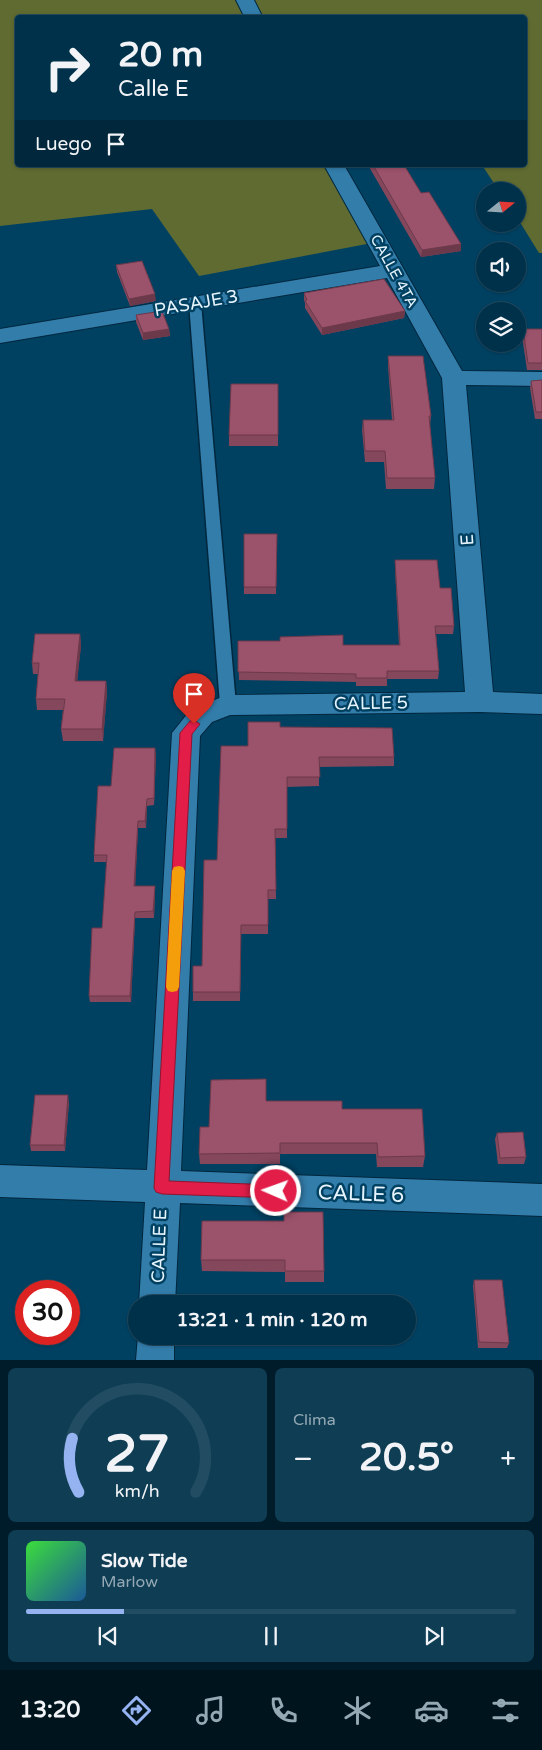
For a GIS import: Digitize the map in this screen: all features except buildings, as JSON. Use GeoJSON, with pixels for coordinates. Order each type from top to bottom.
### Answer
{"type":"FeatureCollection","features":[{"type":"Feature","properties":{"kind":"street"},"geometry":{"type":"LineString","coordinates":[[245,0],[252,15]]}},
{"type":"Feature","properties":{"kind":"street","name":"CALLE 4TA"},"geometry":{"type":"LineString","coordinates":[[335,167],[454,378]]}},
{"type":"Feature","properties":{"kind":"street","name":"PASAJE 3"},"geometry":{"type":"LineString","coordinates":[[0,336],[393,270]]}},
{"type":"Feature","properties":{"kind":"street"},"geometry":{"type":"LineString","coordinates":[[454,378],[542,379]]}},
{"type":"Feature","properties":{"kind":"street","name":"E"},"geometry":{"type":"LineString","coordinates":[[454,378],[480,702]]}},
{"type":"Feature","properties":{"kind":"street","name":"CALLE 5"},"geometry":{"type":"LineString","coordinates":[[215,710],[480,702],[542,704]]}},
{"type":"Feature","properties":{"kind":"street","name":"CALLE E"},"geometry":{"type":"LineString","coordinates":[[157,1295],[186,733],[215,710]]}},
{"type":"Feature","properties":{"kind":"street","name":"CALLE 6"},"geometry":{"type":"LineString","coordinates":[[0,1181],[542,1200]]}},
{"type":"Feature","properties":{"kind":"street"},"geometry":{"type":"LineString","coordinates":[[155,1360],[156,1345]]}},
{"type":"Feature","properties":{"kind":"lane"},"geometry":{"type":"LineString","coordinates":[[195,303],[215,710]]}},
{"type":"Feature","properties":{"kind":"green space"},"geometry":{"type":"Polygon","coordinates":[[[0,0],[542,0],[542,253],[539,253],[526,232],[526,182],[493,182],[483,167],[527,167],[527,15],[15,15],[15,167],[326,167],[372,243],[199,276],[152,209],[0,226],[0,0]]]}},
{"type":"Feature","properties":{"kind":"slow traffic"},"geometry":{"type":"LineString","coordinates":[[172,987],[179,871]]}},
{"type":"Feature","properties":{"kind":"route"},"geometry":{"type":"LineString","coordinates":[[194,724],[186,733],[162,1188],[276,1191]]}}]}
